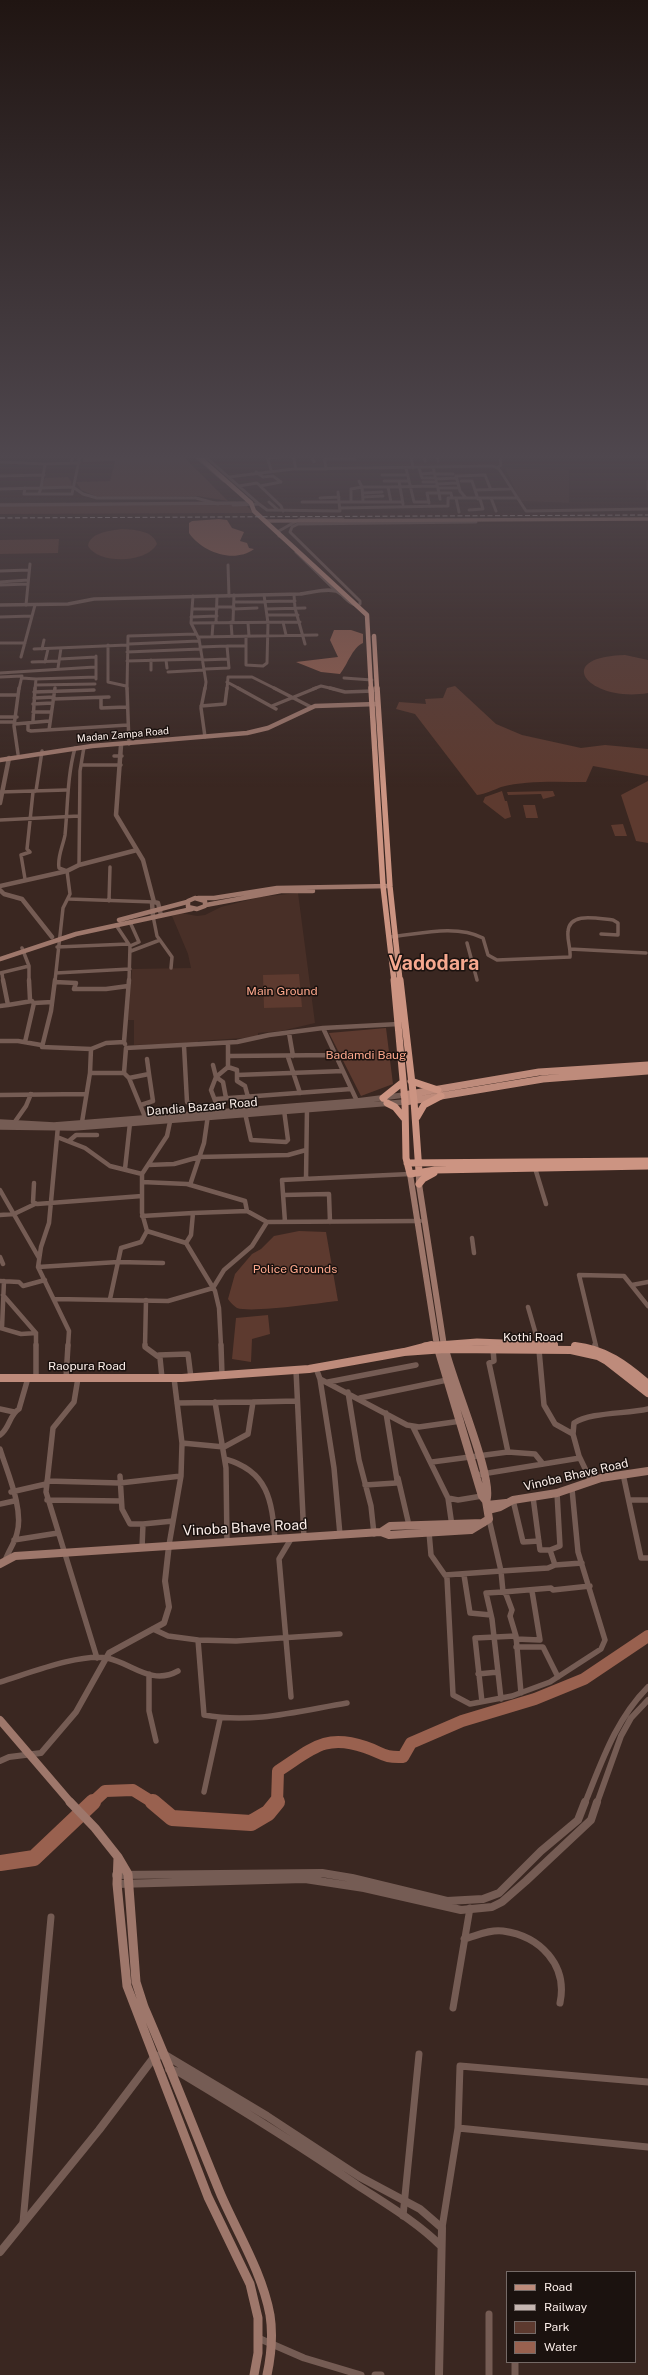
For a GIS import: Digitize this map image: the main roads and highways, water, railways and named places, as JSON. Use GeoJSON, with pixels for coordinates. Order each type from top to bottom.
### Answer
{"type":"FeatureCollection","features":[{"type":"Feature","properties":{"kind":"highway"},"geometry":{"type":"LineString","coordinates":[[317,567],[358,604],[367,615],[373,691],[376,702],[390,888],[397,936],[411,1081],[414,1098],[420,1172]]}},
{"type":"Feature","properties":{"kind":"highway"},"geometry":{"type":"LineString","coordinates":[[358,604],[370,612],[372,617],[383,888],[390,937],[405,1098],[404,1118],[407,1163],[410,1174],[446,1170],[648,1166]]}},
{"type":"Feature","properties":{"kind":"highway"},"geometry":{"type":"LineString","coordinates":[[411,1081],[439,1093],[424,1105],[419,1111],[416,1120]]}},
{"type":"Feature","properties":{"kind":"highway"},"geometry":{"type":"LineString","coordinates":[[403,1082],[385,1100],[395,1107],[404,1118]]}},
{"type":"Feature","properties":{"kind":"highway"},"geometry":{"type":"LineString","coordinates":[[407,1163],[418,1162],[448,1164],[648,1161]]}},
{"type":"Feature","properties":{"kind":"highway"},"geometry":{"type":"LineString","coordinates":[[419,1184],[428,1175],[446,1170]]}},
{"type":"Feature","properties":{"kind":"main road","name":"Madan Zampa Road"},"geometry":{"type":"LineString","coordinates":[[0,760],[18,754],[42,751],[205,738],[247,733],[268,728],[309,707],[327,704],[376,702]]}},
{"type":"Feature","properties":{"kind":"main road"},"geometry":{"type":"LineString","coordinates":[[160,913],[198,898],[220,898],[260,889],[294,886],[390,888]]}},
{"type":"Feature","properties":{"kind":"main road"},"geometry":{"type":"LineString","coordinates":[[0,956],[58,937],[153,914],[200,909],[206,905],[281,891],[383,888]]}},
{"type":"Feature","properties":{"kind":"main road"},"geometry":{"type":"LineString","coordinates":[[198,898],[203,900],[206,905]]}},
{"type":"Feature","properties":{"kind":"main road"},"geometry":{"type":"LineString","coordinates":[[187,902],[187,906],[192,909]]}},
{"type":"Feature","properties":{"kind":"main road"},"geometry":{"type":"LineString","coordinates":[[0,959],[52,937],[130,922],[153,914]]}},
{"type":"Feature","properties":{"kind":"main road"},"geometry":{"type":"LineString","coordinates":[[405,1098],[414,1098],[539,1072],[648,1065]]}},
{"type":"Feature","properties":{"kind":"main road"},"geometry":{"type":"LineString","coordinates":[[439,1093],[556,1077],[648,1071]]}},
{"type":"Feature","properties":{"kind":"main road"},"geometry":{"type":"LineString","coordinates":[[420,1172],[419,1184],[422,1221],[447,1380],[479,1457],[489,1495],[486,1503]]}},
{"type":"Feature","properties":{"kind":"main road"},"geometry":{"type":"LineString","coordinates":[[410,1174],[422,1221]]}},
{"type":"Feature","properties":{"kind":"main road"},"geometry":{"type":"LineString","coordinates":[[377,1533],[390,1526],[486,1521],[486,1503],[471,1458],[463,1421],[441,1346]]}},
{"type":"Feature","properties":{"kind":"main road","name":"Kothi Road"},"geometry":{"type":"LineString","coordinates":[[441,1346],[494,1349],[539,1348]]}},
{"type":"Feature","properties":{"kind":"main road","name":"Kothi Road"},"geometry":{"type":"LineString","coordinates":[[174,1378],[316,1368],[441,1346],[539,1348],[597,1352],[611,1356],[648,1384]]}},
{"type":"Feature","properties":{"kind":"main road","name":"Kothi Road"},"geometry":{"type":"LineString","coordinates":[[597,1352],[648,1393]]}},
{"type":"Feature","properties":{"kind":"main road","name":"Raopura Road"},"geometry":{"type":"LineString","coordinates":[[0,1378],[174,1378]]}},
{"type":"Feature","properties":{"kind":"main road","name":"Vinoba Bhave Road"},"geometry":{"type":"LineString","coordinates":[[486,1503],[510,1501],[556,1493],[623,1474],[648,1472]]}},
{"type":"Feature","properties":{"kind":"main road","name":"Vinoba Bhave Road"},"geometry":{"type":"LineString","coordinates":[[3,1562],[15,1556],[65,1554],[169,1545],[226,1544],[377,1533],[389,1535],[471,1530],[486,1521]]}},
{"type":"Feature","properties":{"kind":"main road"},"geometry":{"type":"LineString","coordinates":[[0,1720],[27,1755],[95,1828],[118,1857],[128,1878],[136,1982],[160,2055],[160,2068],[208,2197],[250,2284],[258,2318],[258,2353],[254,2375]]}},
{"type":"Feature","properties":{"kind":"main road"},"geometry":{"type":"LineString","coordinates":[[118,1857],[116,1880],[127,1986],[133,2006],[160,2055],[170,2069],[213,2175],[261,2279],[270,2316],[271,2343],[267,2375]]}},
{"type":"Feature","properties":{"kind":"water"},"geometry":{"type":"Polygon","coordinates":[[[334,630],[351,630],[363,634],[363,643],[353,652],[340,674],[321,672],[296,662],[338,657],[330,640],[334,630]]]}},
{"type":"Feature","properties":{"kind":"waterway"},"geometry":{"type":"LineString","coordinates":[[277,1803],[278,1771],[309,1750],[328,1743],[339,1742],[351,1743],[365,1747],[387,1756],[403,1757],[411,1743],[462,1721],[535,1699],[584,1679],[648,1636]]}},
{"type":"Feature","properties":{"kind":"waterway"},"geometry":{"type":"LineString","coordinates":[[92,1803],[105,1791],[133,1790],[154,1803]]}},
{"type":"Feature","properties":{"kind":"waterway"},"geometry":{"type":"LineString","coordinates":[[0,1863],[34,1858],[93,1802]]}},
{"type":"Feature","properties":{"kind":"waterway"},"geometry":{"type":"LineString","coordinates":[[153,1802],[172,1818],[251,1823],[268,1813],[277,1802]]}},
{"type":"Feature","properties":{"kind":"district","name":"Vadodara"},"geometry":{"type":"Point","coordinates":[434,964]}},
{"type":"Feature","properties":{"kind":"park label","name":"Main Ground"},"geometry":{"type":"Point","coordinates":[282,991]}},
{"type":"Feature","properties":{"kind":"park label","name":"Badamdi Baug"},"geometry":{"type":"Point","coordinates":[366,1055]}},
{"type":"Feature","properties":{"kind":"park label","name":"Police Grounds"},"geometry":{"type":"Point","coordinates":[295,1269]}}]}
